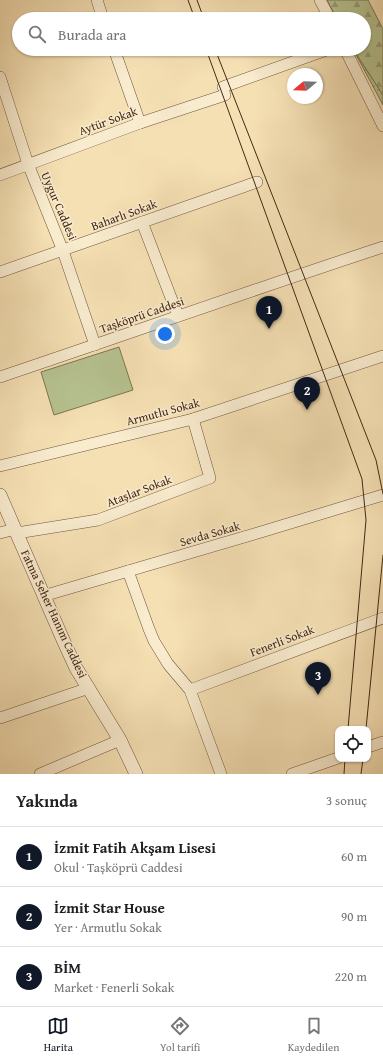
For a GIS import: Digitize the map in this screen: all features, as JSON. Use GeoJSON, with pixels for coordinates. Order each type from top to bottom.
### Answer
{"type":"FeatureCollection","features":[{"type":"Feature","properties":{"kind":"street"},"geometry":{"type":"LineString","coordinates":[[97,0],[101,12]]}},
{"type":"Feature","properties":{"kind":"street"},"geometry":{"type":"LineString","coordinates":[[320,0],[326,12]]}},
{"type":"Feature","properties":{"kind":"street"},"geometry":{"type":"LineString","coordinates":[[116,56],[140,123]]}},
{"type":"Feature","properties":{"kind":"street","name":"Aytür Sokak"},"geometry":{"type":"LineString","coordinates":[[0,175],[224,91],[312,56]]}},
{"type":"Feature","properties":{"kind":"street"},"geometry":{"type":"LineString","coordinates":[[348,56],[383,126]]}},
{"type":"Feature","properties":{"kind":"street","name":"Uygur Caddesi"},"geometry":{"type":"LineString","coordinates":[[0,77],[28,164],[63,251],[95,344]]}},
{"type":"Feature","properties":{"kind":"street","name":"Baharlı Sokak"},"geometry":{"type":"LineString","coordinates":[[0,272],[257,182]]}},
{"type":"Feature","properties":{"kind":"street"},"geometry":{"type":"LineString","coordinates":[[142,222],[178,316]]}},
{"type":"Feature","properties":{"kind":"street","name":"Taşköprü Caddesi"},"geometry":{"type":"LineString","coordinates":[[0,377],[383,247]]}},
{"type":"Feature","properties":{"kind":"street","name":"Armutlu Sokak"},"geometry":{"type":"LineString","coordinates":[[0,466],[193,419],[383,356]]}},
{"type":"Feature","properties":{"kind":"street","name":"Ataşlar Sokak"},"geometry":{"type":"LineString","coordinates":[[16,531],[98,520],[210,478],[193,419]]}},
{"type":"Feature","properties":{"kind":"street","name":"Fatma Seher Hanım Caddesi"},"geometry":{"type":"LineString","coordinates":[[0,495],[70,655],[120,740],[136,774]]}},
{"type":"Feature","properties":{"kind":"street","name":"Sevda Sokak"},"geometry":{"type":"LineString","coordinates":[[44,596],[383,495]]}},
{"type":"Feature","properties":{"kind":"street"},"geometry":{"type":"LineString","coordinates":[[0,533],[16,531]]}},
{"type":"Feature","properties":{"kind":"street"},"geometry":{"type":"LineString","coordinates":[[128,571],[154,641],[168,664],[190,690],[221,774]]}},
{"type":"Feature","properties":{"kind":"street","name":"Fenerli Sokak"},"geometry":{"type":"LineString","coordinates":[[190,690],[383,618]]}},
{"type":"Feature","properties":{"kind":"street"},"geometry":{"type":"LineString","coordinates":[[0,718],[89,688]]}},
{"type":"Feature","properties":{"kind":"street"},"geometry":{"type":"LineString","coordinates":[[40,774],[120,740]]}},
{"type":"Feature","properties":{"kind":"street"},"geometry":{"type":"LineString","coordinates":[[371,746],[383,742]]}},
{"type":"Feature","properties":{"kind":"street"},"geometry":{"type":"LineString","coordinates":[[292,774],[335,759]]}},
{"type":"Feature","properties":{"kind":"green space"},"geometry":{"type":"Polygon","coordinates":[[[327,0],[368,0],[383,29],[383,95],[358,56],[371,56],[371,12],[333,12],[327,0]]]}},
{"type":"Feature","properties":{"kind":"green space"},"geometry":{"type":"Polygon","coordinates":[[[357,56],[383,95],[383,105],[357,56]]]}},
{"type":"Feature","properties":{"kind":"green space"},"geometry":{"type":"Polygon","coordinates":[[[119,347],[133,390],[54,415],[41,372],[119,347]]]}},
{"type":"Feature","properties":{"kind":"tram line"},"geometry":{"type":"LineString","coordinates":[[188,0],[192,12]]}},
{"type":"Feature","properties":{"kind":"tram line"},"geometry":{"type":"LineString","coordinates":[[197,0],[201,12]]}},
{"type":"Feature","properties":{"kind":"tram line"},"geometry":{"type":"LineString","coordinates":[[209,56],[362,479],[366,520],[348,726]]}},
{"type":"Feature","properties":{"kind":"tram line"},"geometry":{"type":"LineString","coordinates":[[218,56],[376,460],[383,494]]}},
{"type":"Feature","properties":{"kind":"tram line"},"geometry":{"type":"LineString","coordinates":[[366,726],[383,555]]}},
{"type":"Feature","properties":{"kind":"tram line"},"geometry":{"type":"LineString","coordinates":[[344,774],[345,762]]}},
{"type":"Feature","properties":{"kind":"tram line"},"geometry":{"type":"LineString","coordinates":[[361,774],[363,762]]}},
{"type":"Feature","properties":{"kind":"place","name":"İzmit Fatih Akşam Lisesi"},"geometry":{"type":"Point","coordinates":[269,329]}},
{"type":"Feature","properties":{"kind":"place","name":"İzmit Star House"},"geometry":{"type":"Point","coordinates":[307,410]}},
{"type":"Feature","properties":{"kind":"place","name":"BİM"},"geometry":{"type":"Point","coordinates":[318,695]}}]}
